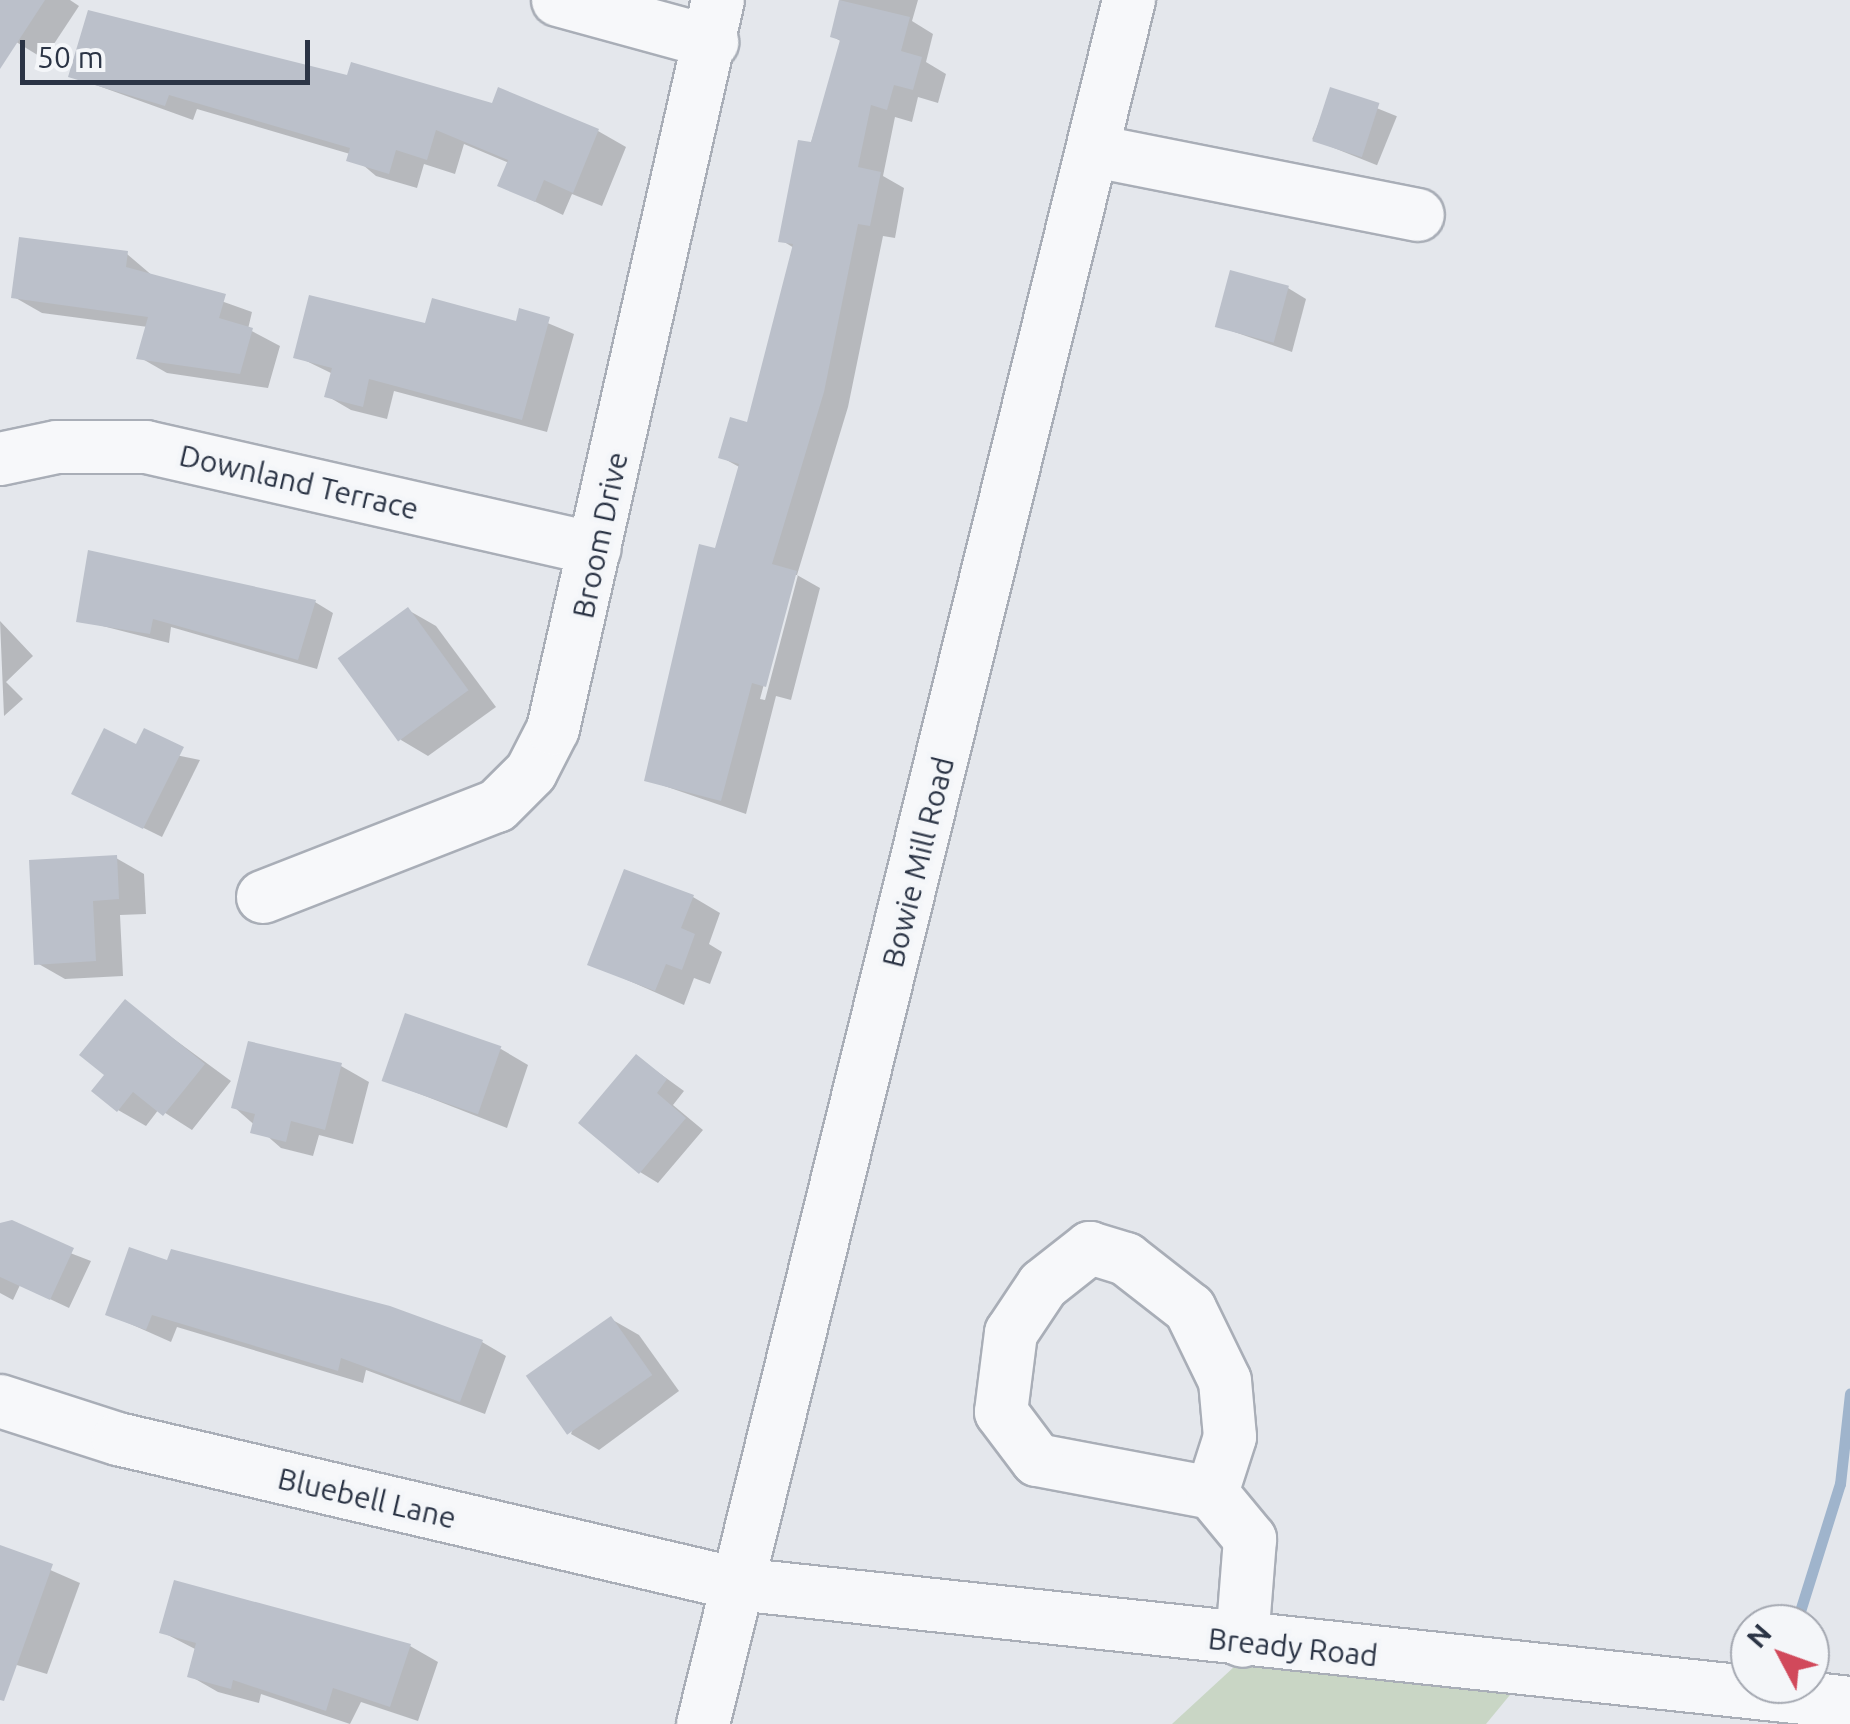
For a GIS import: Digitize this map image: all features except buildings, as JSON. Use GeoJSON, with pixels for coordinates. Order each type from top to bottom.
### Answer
{"type":"FeatureCollection","features":[{"type":"Feature","properties":{"kind":"street"},"geometry":{"type":"LineString","coordinates":[[558,0],[715,21]]}},
{"type":"Feature","properties":{"kind":"street","name":"Bowie Mill Road"},"geometry":{"type":"LineString","coordinates":[[703,1724],[1129,0]]}},
{"type":"Feature","properties":{"kind":"street","name":"Broom Drive"},"geometry":{"type":"LineString","coordinates":[[263,897],[461,826],[516,792],[553,729],[715,21]]}},
{"type":"Feature","properties":{"kind":"street"},"geometry":{"type":"LineString","coordinates":[[1094,152],[1418,215]]}},
{"type":"Feature","properties":{"kind":"street","name":"Downland Terrace"},"geometry":{"type":"LineString","coordinates":[[0,459],[58,448],[146,447],[595,549]]}},
{"type":"Feature","properties":{"kind":"street"},"geometry":{"type":"LineString","coordinates":[[1212,1493],[1230,1438],[1225,1381],[1190,1308],[1126,1259],[1090,1248],[1043,1285],[1011,1332],[1001,1412],[1037,1460],[1212,1493],[1250,1539],[1242,1641]]}},
{"type":"Feature","properties":{"kind":"street","name":"Bluebell Lane"},"geometry":{"type":"LineString","coordinates":[[0,1401],[118,1439],[737,1584]]}},
{"type":"Feature","properties":{"kind":"street","name":"Bready Road"},"geometry":{"type":"LineString","coordinates":[[737,1584],[1850,1703]]}},
{"type":"Feature","properties":{"kind":"green space"},"geometry":{"type":"Polygon","coordinates":[[[1260,1643],[1528,1673],[1486,1724],[1172,1724],[1260,1643]]]}},
{"type":"Feature","properties":{"kind":"waterway"},"geometry":{"type":"LineString","coordinates":[[1802,1604],[1840,1484],[1850,1394]]}}]}
